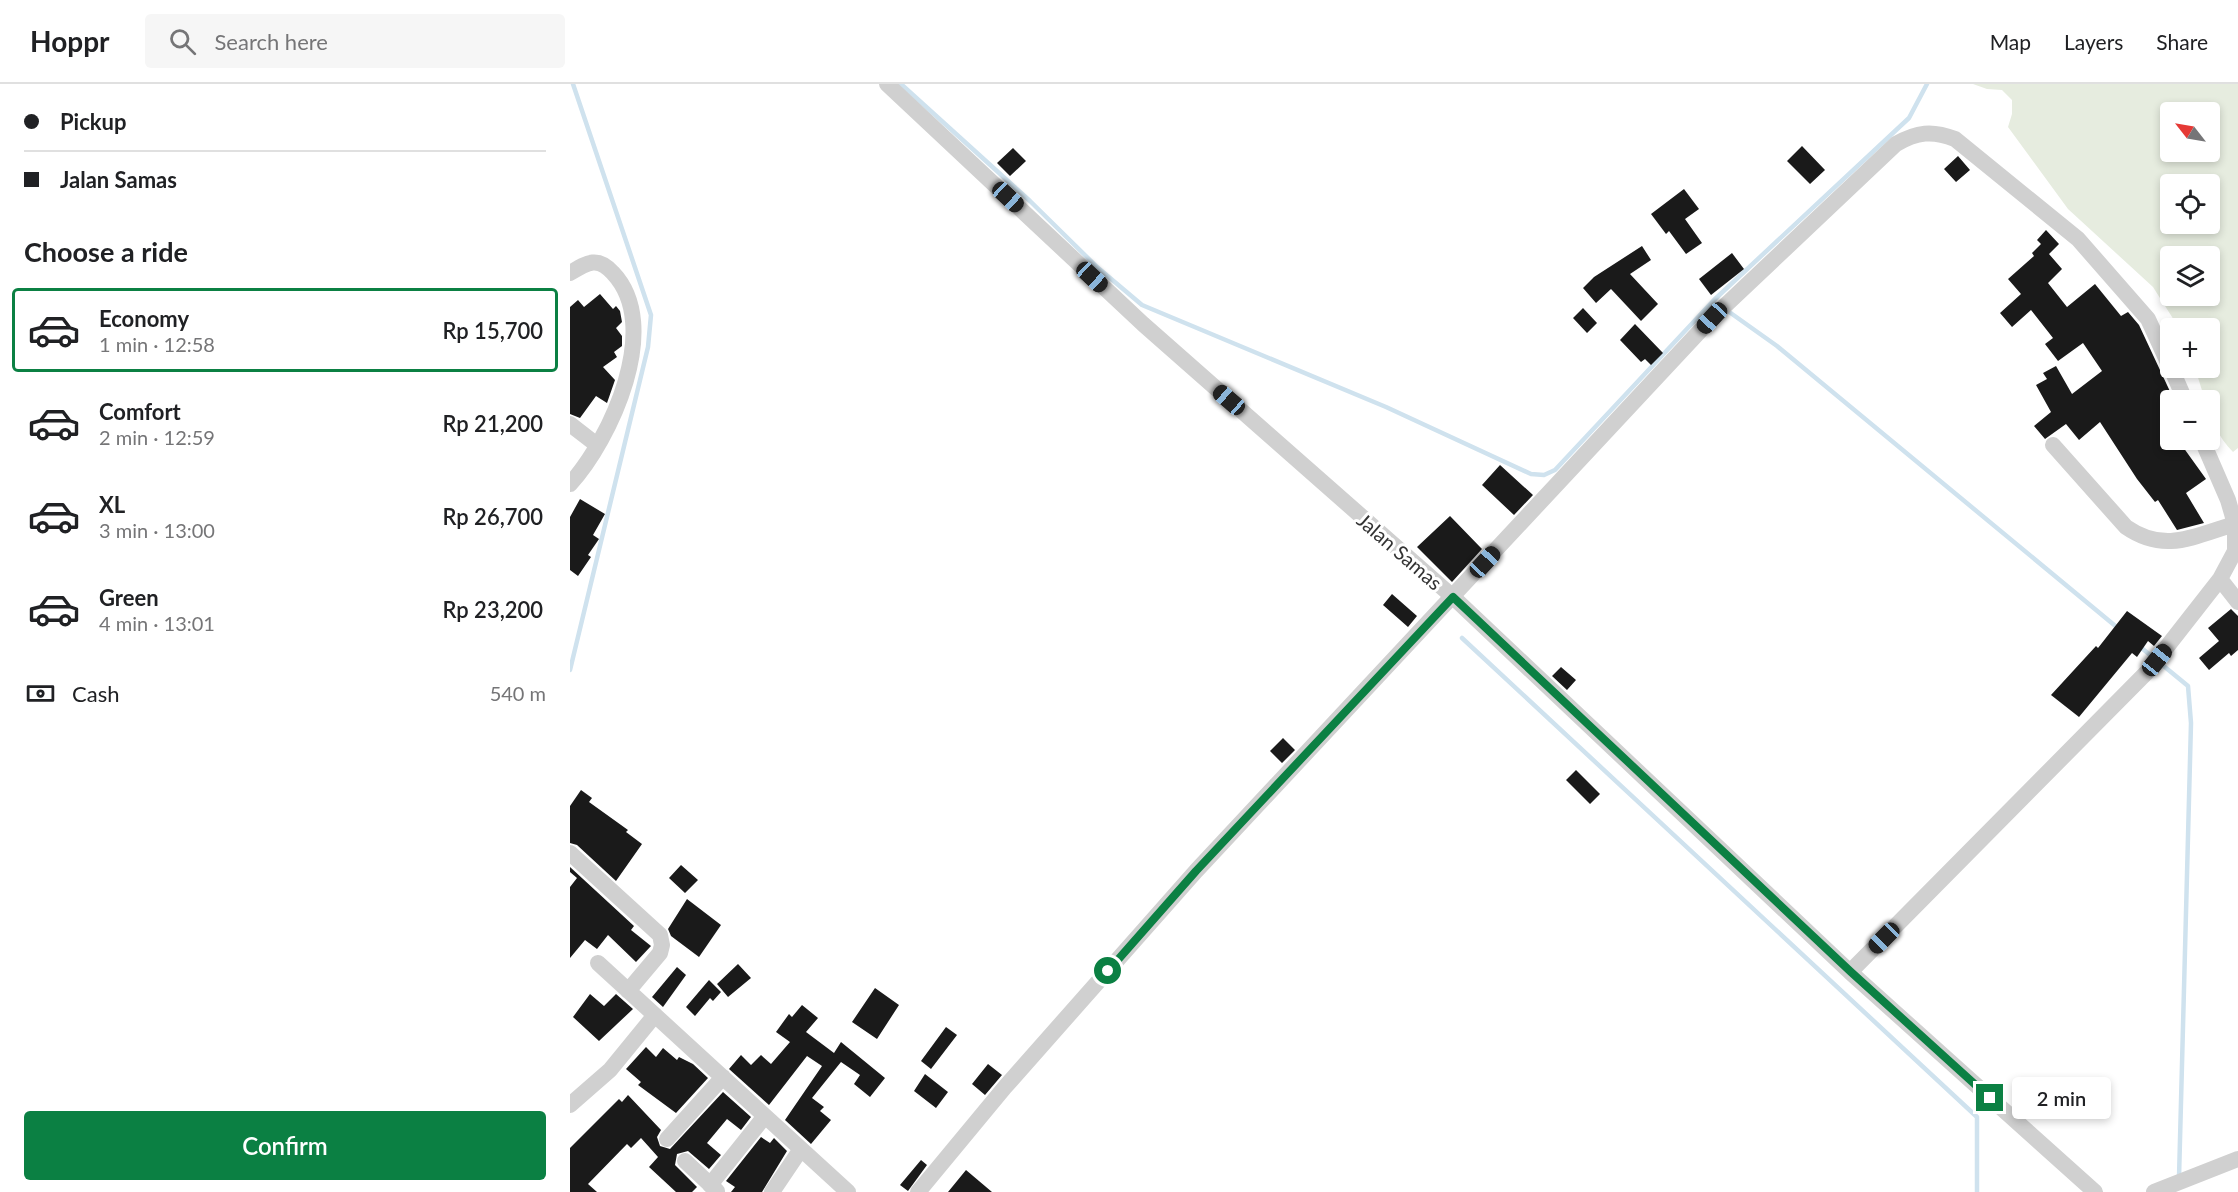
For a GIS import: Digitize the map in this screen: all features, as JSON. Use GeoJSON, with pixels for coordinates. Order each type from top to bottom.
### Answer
{"type":"FeatureCollection","features":[{"type":"Feature","properties":{"kind":"street","name":"Jalan Samas"},"geometry":{"type":"LineString","coordinates":[[887,84],[1143,324],[1453,597],[1851,972],[2095,1192]]}},
{"type":"Feature","properties":{"kind":"street"},"geometry":{"type":"LineString","coordinates":[[918,1192],[1005,1088],[1196,871],[1712,318],[1896,144],[1915,134],[1938,132],[1955,139],[2068,229],[2148,319],[2160,344]]}},
{"type":"Feature","properties":{"kind":"street"},"geometry":{"type":"LineString","coordinates":[[570,273],[588,262],[597,261],[606,265],[620,280],[631,303],[635,322],[627,377],[597,445],[570,484]]}},
{"type":"Feature","properties":{"kind":"street"},"geometry":{"type":"LineString","coordinates":[[570,424],[597,445]]}},
{"type":"Feature","properties":{"kind":"street"},"geometry":{"type":"LineString","coordinates":[[2053,445],[2120,520],[2138,536],[2153,541],[2176,542],[2236,533]]}},
{"type":"Feature","properties":{"kind":"street"},"geometry":{"type":"LineString","coordinates":[[1851,972],[2148,671],[2220,579],[2235,551],[2236,533],[2228,500],[2206,450]]}},
{"type":"Feature","properties":{"kind":"street"},"geometry":{"type":"LineString","coordinates":[[2220,579],[2238,602]]}},
{"type":"Feature","properties":{"kind":"street"},"geometry":{"type":"LineString","coordinates":[[570,853],[660,935],[662,945],[660,953],[628,990]]}},
{"type":"Feature","properties":{"kind":"street"},"geometry":{"type":"LineString","coordinates":[[598,963],[848,1192]]}},
{"type":"Feature","properties":{"kind":"street"},"geometry":{"type":"LineString","coordinates":[[570,1106],[610,1070],[655,1015]]}},
{"type":"Feature","properties":{"kind":"street"},"geometry":{"type":"LineString","coordinates":[[667,1139],[723,1077]]}},
{"type":"Feature","properties":{"kind":"street"},"geometry":{"type":"LineString","coordinates":[[685,1161],[714,1189],[765,1116]]}},
{"type":"Feature","properties":{"kind":"street"},"geometry":{"type":"LineString","coordinates":[[772,1192],[801,1149]]}},
{"type":"Feature","properties":{"kind":"street"},"geometry":{"type":"LineString","coordinates":[[2160,1190],[2238,1159]]}},
{"type":"Feature","properties":{"kind":"shaded area"},"geometry":{"type":"Polygon","coordinates":[[[1973,84],[2238,84],[2238,448],[2233,452],[2220,434],[2220,390],[2202,390],[2198,378],[2220,378],[2220,318],[2173,318],[2165,306],[2220,306],[2220,246],[2160,246],[2160,298],[2153,287],[2068,209],[2008,127],[2012,114],[2012,100],[2002,90],[1987,89],[1973,84]]]}},
{"type":"Feature","properties":{"kind":"building"},"geometry":{"type":"Polygon","coordinates":[[[1802,146],[1825,170],[1810,184],[1787,161],[1802,146]]]}},
{"type":"Feature","properties":{"kind":"building"},"geometry":{"type":"Polygon","coordinates":[[[1013,148],[1026,161],[1010,176],[997,163],[1013,148]]]}},
{"type":"Feature","properties":{"kind":"building"},"geometry":{"type":"Polygon","coordinates":[[[1958,156],[1970,170],[1956,182],[1944,169],[1958,156]]]}},
{"type":"Feature","properties":{"kind":"building"},"geometry":{"type":"Polygon","coordinates":[[[1684,189],[1699,209],[1685,219],[1702,243],[1686,254],[1669,231],[1666,234],[1651,214],[1684,189]]]}},
{"type":"Feature","properties":{"kind":"building"},"geometry":{"type":"Polygon","coordinates":[[[2046,230],[2059,244],[2049,254],[2062,269],[2048,283],[2067,307],[2095,284],[2121,316],[2128,312],[2139,325],[2160,370],[2160,378],[2164,378],[2169,390],[2160,390],[2160,450],[2185,450],[2206,479],[2186,493],[2204,523],[2177,530],[2158,500],[2155,502],[2137,479],[2100,422],[2079,440],[2066,424],[2045,439],[2034,426],[2051,412],[2036,385],[2047,379],[2043,373],[2056,366],[2072,394],[2102,371],[2083,343],[2058,361],[2045,344],[2053,338],[2031,310],[2012,327],[2000,313],[2021,294],[2008,279],[2034,256],[2032,253],[2041,244],[2037,240],[2046,230]]]}},
{"type":"Feature","properties":{"kind":"building"},"geometry":{"type":"Polygon","coordinates":[[[1642,246],[1651,260],[1630,274],[1658,304],[1641,321],[1611,289],[1596,303],[1583,288],[1594,277],[1642,246]]]}},
{"type":"Feature","properties":{"kind":"building"},"geometry":{"type":"Polygon","coordinates":[[[1732,253],[1744,269],[1711,295],[1699,279],[1732,253]]]}},
{"type":"Feature","properties":{"kind":"building"},"geometry":{"type":"Polygon","coordinates":[[[600,294],[613,309],[616,306],[620,311],[622,322],[616,328],[622,336],[622,346],[614,352],[617,357],[603,367],[615,380],[607,403],[596,396],[580,418],[570,414],[570,307],[578,300],[584,307],[600,294]]]}},
{"type":"Feature","properties":{"kind":"building"},"geometry":{"type":"Polygon","coordinates":[[[1583,308],[1597,323],[1587,333],[1573,318],[1583,308]]]}},
{"type":"Feature","properties":{"kind":"building"},"geometry":{"type":"Polygon","coordinates":[[[1635,324],[1663,353],[1651,365],[1645,359],[1641,362],[1620,340],[1635,324]]]}},
{"type":"Feature","properties":{"kind":"building"},"geometry":{"type":"Polygon","coordinates":[[[1500,465],[1533,495],[1514,515],[1482,485],[1500,465]]]}},
{"type":"Feature","properties":{"kind":"building"},"geometry":{"type":"Polygon","coordinates":[[[580,499],[605,514],[593,535],[599,539],[588,555],[591,557],[578,576],[570,570],[570,517],[580,499]]]}},
{"type":"Feature","properties":{"kind":"building"},"geometry":{"type":"Polygon","coordinates":[[[1450,516],[1482,549],[1452,582],[1417,547],[1450,516]]]}},
{"type":"Feature","properties":{"kind":"building"},"geometry":{"type":"Polygon","coordinates":[[[1392,594],[1417,616],[1408,627],[1383,605],[1392,594]]]}},
{"type":"Feature","properties":{"kind":"building"},"geometry":{"type":"Polygon","coordinates":[[[2231,609],[2238,616],[2238,650],[2231,656],[2229,653],[2209,670],[2199,658],[2219,641],[2208,628],[2231,609]]]}},
{"type":"Feature","properties":{"kind":"building"},"geometry":{"type":"Polygon","coordinates":[[[2127,611],[2162,636],[2154,646],[2148,641],[2137,657],[2132,653],[2079,717],[2051,695],[2096,646],[2098,648],[2127,611]]]}},
{"type":"Feature","properties":{"kind":"building"},"geometry":{"type":"Polygon","coordinates":[[[1561,667],[1576,680],[1567,690],[1552,676],[1561,667]]]}},
{"type":"Feature","properties":{"kind":"building"},"geometry":{"type":"Polygon","coordinates":[[[1283,738],[1295,750],[1282,763],[1270,751],[1283,738]]]}},
{"type":"Feature","properties":{"kind":"building"},"geometry":{"type":"Polygon","coordinates":[[[1576,770],[1600,794],[1590,804],[1566,780],[1576,770]]]}},
{"type":"Feature","properties":{"kind":"building"},"geometry":{"type":"Polygon","coordinates":[[[581,790],[592,798],[589,802],[628,830],[626,832],[642,844],[616,881],[577,845],[570,843],[570,806],[581,790]]]}},
{"type":"Feature","properties":{"kind":"building"},"geometry":{"type":"Polygon","coordinates":[[[681,865],[698,880],[685,893],[669,878],[681,865]]]}},
{"type":"Feature","properties":{"kind":"building"},"geometry":{"type":"Polygon","coordinates":[[[570,867],[634,926],[631,930],[651,946],[636,962],[608,935],[597,949],[585,940],[570,958],[570,887],[577,878],[570,872],[570,867]]]}},
{"type":"Feature","properties":{"kind":"building"},"geometry":{"type":"Polygon","coordinates":[[[687,899],[721,925],[699,957],[671,936],[668,929],[687,899]]]}},
{"type":"Feature","properties":{"kind":"building"},"geometry":{"type":"Polygon","coordinates":[[[738,964],[751,978],[728,997],[717,984],[738,964]]]}},
{"type":"Feature","properties":{"kind":"building"},"geometry":{"type":"Polygon","coordinates":[[[677,967],[686,975],[663,1007],[652,997],[677,967]]]}},
{"type":"Feature","properties":{"kind":"building"},"geometry":{"type":"Polygon","coordinates":[[[709,980],[721,992],[713,1001],[710,998],[695,1016],[686,1007],[709,980]]]}},
{"type":"Feature","properties":{"kind":"building"},"geometry":{"type":"Polygon","coordinates":[[[875,988],[899,1005],[877,1039],[852,1022],[875,988]]]}},
{"type":"Feature","properties":{"kind":"building"},"geometry":{"type":"Polygon","coordinates":[[[590,994],[604,1006],[616,994],[633,1009],[599,1041],[573,1017],[590,994]]]}},
{"type":"Feature","properties":{"kind":"building"},"geometry":{"type":"Polygon","coordinates":[[[802,1005],[818,1018],[806,1032],[834,1053],[841,1042],[885,1078],[870,1097],[854,1084],[860,1075],[841,1062],[812,1098],[824,1107],[820,1111],[831,1120],[811,1144],[785,1120],[822,1066],[807,1056],[769,1105],[729,1069],[741,1055],[751,1065],[761,1055],[771,1064],[790,1042],[776,1032],[789,1014],[792,1017],[802,1005]]]}},
{"type":"Feature","properties":{"kind":"building"},"geometry":{"type":"Polygon","coordinates":[[[946,1027],[957,1035],[931,1069],[921,1061],[946,1027]]]}},
{"type":"Feature","properties":{"kind":"building"},"geometry":{"type":"Polygon","coordinates":[[[646,1047],[656,1057],[663,1048],[677,1060],[679,1057],[693,1064],[708,1078],[676,1113],[638,1085],[641,1082],[626,1069],[646,1047]]]}},
{"type":"Feature","properties":{"kind":"building"},"geometry":{"type":"Polygon","coordinates":[[[988,1064],[1002,1075],[985,1095],[972,1084],[988,1064]]]}},
{"type":"Feature","properties":{"kind":"building"},"geometry":{"type":"Polygon","coordinates":[[[925,1074],[948,1092],[936,1108],[914,1091],[925,1074]]]}},
{"type":"Feature","properties":{"kind":"building"},"geometry":{"type":"Polygon","coordinates":[[[723,1092],[751,1117],[741,1130],[727,1119],[707,1143],[721,1155],[709,1169],[688,1151],[677,1154],[675,1165],[697,1187],[692,1192],[676,1192],[649,1167],[658,1157],[641,1138],[631,1148],[627,1144],[588,1184],[597,1192],[570,1192],[570,1148],[619,1099],[622,1102],[628,1095],[661,1130],[657,1137],[660,1146],[670,1149],[723,1092]]]}},
{"type":"Feature","properties":{"kind":"building"},"geometry":{"type":"Polygon","coordinates":[[[761,1137],[770,1143],[774,1138],[787,1151],[762,1192],[731,1192],[735,1187],[726,1181],[761,1137]]]}},
{"type":"Feature","properties":{"kind":"building"},"geometry":{"type":"Polygon","coordinates":[[[921,1160],[927,1165],[908,1191],[900,1185],[921,1160]]]}},
{"type":"Feature","properties":{"kind":"building"},"geometry":{"type":"Polygon","coordinates":[[[966,1170],[992,1192],[948,1192],[966,1170]]]}},
{"type":"Feature","properties":{"kind":"waterway"},"geometry":{"type":"LineString","coordinates":[[570,670],[648,347],[651,315],[573,84]]}},
{"type":"Feature","properties":{"kind":"waterway"},"geometry":{"type":"LineString","coordinates":[[901,84],[1030,201],[1097,267],[1142,305],[1386,407],[1531,474],[1544,475],[1555,470],[1714,300],[1909,118],[1927,84]]}},
{"type":"Feature","properties":{"kind":"waterway"},"geometry":{"type":"LineString","coordinates":[[1725,309],[1777,346],[2119,629]]}},
{"type":"Feature","properties":{"kind":"waterway"},"geometry":{"type":"LineString","coordinates":[[1462,638],[1977,1117],[1977,1192]]}},
{"type":"Feature","properties":{"kind":"waterway"},"geometry":{"type":"LineString","coordinates":[[2139,646],[2154,658]]}},
{"type":"Feature","properties":{"kind":"waterway"},"geometry":{"type":"LineString","coordinates":[[2160,663],[2188,686],[2191,723],[2179,1178]]}},
{"type":"Feature","properties":{"kind":"route"},"geometry":{"type":"LineString","coordinates":[[1108,971],[1196,871],[1453,597],[1851,972],[1990,1098]]}}]}
